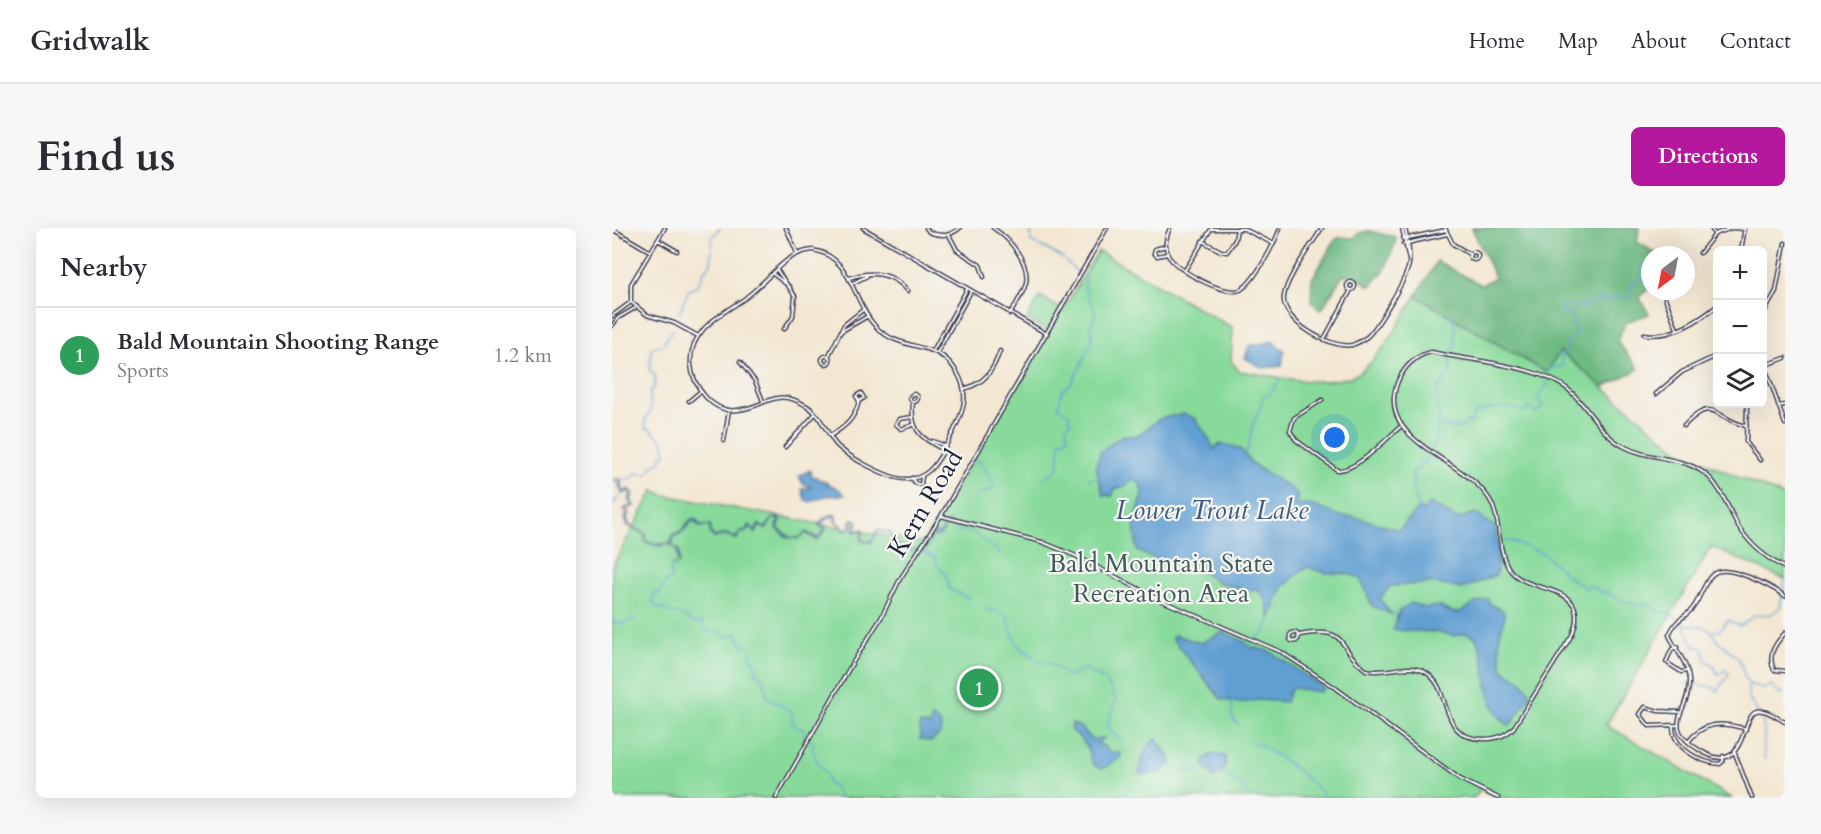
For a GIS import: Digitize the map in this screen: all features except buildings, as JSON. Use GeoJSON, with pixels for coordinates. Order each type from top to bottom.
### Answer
{"type":"FeatureCollection","features":[{"type":"Feature","properties":{"kind":"street"},"geometry":{"type":"LineString","coordinates":[[665,228],[631,284],[631,302],[635,308],[647,315],[674,323],[698,336]]}},
{"type":"Feature","properties":{"kind":"street"},"geometry":{"type":"LineString","coordinates":[[786,228],[797,253]]}},
{"type":"Feature","properties":{"kind":"street"},"geometry":{"type":"LineString","coordinates":[[863,228],[1047,334]]}},
{"type":"Feature","properties":{"kind":"street"},"geometry":{"type":"LineString","coordinates":[[926,228],[935,234],[949,235],[960,228]]}},
{"type":"Feature","properties":{"kind":"street"},"geometry":{"type":"LineString","coordinates":[[993,228],[1009,240],[1027,277],[1024,290],[1011,314]]}},
{"type":"Feature","properties":{"kind":"street","name":"Kern Road"},"geometry":{"type":"LineString","coordinates":[[776,798],[850,667],[881,618],[919,546],[941,516],[1107,228]]}},
{"type":"Feature","properties":{"kind":"street"},"geometry":{"type":"LineString","coordinates":[[1170,228],[1166,246],[1174,263],[1220,290],[1238,290],[1250,282],[1280,228]]}},
{"type":"Feature","properties":{"kind":"street"},"geometry":{"type":"LineString","coordinates":[[1322,228],[1287,287],[1284,301],[1291,319],[1324,339],[1348,345],[1368,336],[1407,271],[1409,260],[1403,228]]}},
{"type":"Feature","properties":{"kind":"street"},"geometry":{"type":"LineString","coordinates":[[1711,228],[1714,234]]}},
{"type":"Feature","properties":{"kind":"street"},"geometry":{"type":"LineString","coordinates":[[1700,253],[1714,234],[1732,228],[1745,229],[1742,246]]}},
{"type":"Feature","properties":{"kind":"street"},"geometry":{"type":"LineString","coordinates":[[612,229],[651,252]]}},
{"type":"Feature","properties":{"kind":"street"},"geometry":{"type":"LineString","coordinates":[[1185,270],[1211,229],[1250,231],[1272,243]]}},
{"type":"Feature","properties":{"kind":"street"},"geometry":{"type":"LineString","coordinates":[[1202,241],[1227,252],[1235,240],[1237,229]]}},
{"type":"Feature","properties":{"kind":"street"},"geometry":{"type":"LineString","coordinates":[[1405,241],[1446,231],[1455,246],[1471,255]]}},
{"type":"Feature","properties":{"kind":"street"},"geometry":{"type":"LineString","coordinates":[[949,235],[957,250],[981,265],[984,277]]}},
{"type":"Feature","properties":{"kind":"street"},"geometry":{"type":"LineString","coordinates":[[658,240],[677,251]]}},
{"type":"Feature","properties":{"kind":"street"},"geometry":{"type":"LineString","coordinates":[[1767,308],[1776,291],[1785,243]]}},
{"type":"Feature","properties":{"kind":"street"},"geometry":{"type":"LineString","coordinates":[[1166,246],[1155,249],[1154,253],[1157,256],[1168,254]]}},
{"type":"Feature","properties":{"kind":"street"},"geometry":{"type":"LineString","coordinates":[[813,250],[826,253],[841,263],[868,316],[887,336],[938,353],[956,370],[964,389],[961,414],[935,466],[922,476],[894,477],[847,454],[805,404],[788,397],[763,401],[744,409],[729,410],[717,405],[701,392],[691,366],[693,346],[698,336],[705,326],[748,297],[777,270],[797,253],[813,250]]}},
{"type":"Feature","properties":{"kind":"street"},"geometry":{"type":"LineString","coordinates":[[777,270],[790,287],[796,304],[784,329]]}},
{"type":"Feature","properties":{"kind":"street"},"geometry":{"type":"LineString","coordinates":[[773,274],[790,287]]}},
{"type":"Feature","properties":{"kind":"street"},"geometry":{"type":"LineString","coordinates":[[849,278],[864,274],[890,276],[908,291]]}},
{"type":"Feature","properties":{"kind":"street"},"geometry":{"type":"LineString","coordinates":[[851,284],[867,276]]}},
{"type":"Feature","properties":{"kind":"street"},"geometry":{"type":"LineString","coordinates":[[933,351],[969,290]]}},
{"type":"Feature","properties":{"kind":"street"},"geometry":{"type":"LineString","coordinates":[[938,353],[969,290]]}},
{"type":"Feature","properties":{"kind":"street"},"geometry":{"type":"LineString","coordinates":[[1324,339],[1351,290]]}},
{"type":"Feature","properties":{"kind":"street"},"geometry":{"type":"LineString","coordinates":[[1666,300],[1677,329]]}},
{"type":"Feature","properties":{"kind":"street"},"geometry":{"type":"LineString","coordinates":[[612,316],[631,302]]}},
{"type":"Feature","properties":{"kind":"street"},"geometry":{"type":"LineString","coordinates":[[612,326],[618,318],[635,308]]}},
{"type":"Feature","properties":{"kind":"street"},"geometry":{"type":"LineString","coordinates":[[828,357],[849,319],[864,309]]}},
{"type":"Feature","properties":{"kind":"street"},"geometry":{"type":"LineString","coordinates":[[1644,334],[1658,335],[1677,329],[1713,309]]}},
{"type":"Feature","properties":{"kind":"street"},"geometry":{"type":"LineString","coordinates":[[840,333],[868,316]]}},
{"type":"Feature","properties":{"kind":"street"},"geometry":{"type":"LineString","coordinates":[[949,322],[953,324]]}},
{"type":"Feature","properties":{"kind":"street"},"geometry":{"type":"LineString","coordinates":[[964,389],[979,384],[988,376],[1000,351]]}},
{"type":"Feature","properties":{"kind":"street"},"geometry":{"type":"LineString","coordinates":[[1300,636],[1316,632],[1334,635],[1343,641],[1366,670],[1386,672],[1411,668],[1426,672],[1437,683],[1455,727],[1466,735],[1483,740],[1502,735],[1514,727],[1572,635],[1576,618],[1565,595],[1523,580],[1510,571],[1504,557],[1495,510],[1485,492],[1401,427],[1395,414],[1395,390],[1409,364],[1423,353],[1431,352],[1537,373],[1569,391],[1617,443],[1640,453],[1680,460],[1700,470],[1720,491],[1748,541],[1764,555],[1785,568]]}},
{"type":"Feature","properties":{"kind":"street"},"geometry":{"type":"LineString","coordinates":[[1656,394],[1682,372],[1713,357]]}},
{"type":"Feature","properties":{"kind":"street"},"geometry":{"type":"LineString","coordinates":[[1767,365],[1785,358]]}},
{"type":"Feature","properties":{"kind":"street"},"geometry":{"type":"LineString","coordinates":[[740,362],[755,381],[763,401]]}},
{"type":"Feature","properties":{"kind":"street"},"geometry":{"type":"LineString","coordinates":[[1767,368],[1785,424]]}},
{"type":"Feature","properties":{"kind":"street"},"geometry":{"type":"LineString","coordinates":[[689,401],[701,392]]}},
{"type":"Feature","properties":{"kind":"street"},"geometry":{"type":"LineString","coordinates":[[1322,400],[1294,418],[1290,431],[1296,440],[1337,470],[1342,471],[1356,465],[1401,427]]}},
{"type":"Feature","properties":{"kind":"street"},"geometry":{"type":"LineString","coordinates":[[830,436],[847,425],[859,401]]}},
{"type":"Feature","properties":{"kind":"street"},"geometry":{"type":"LineString","coordinates":[[913,402],[913,425],[919,435],[944,450]]}},
{"type":"Feature","properties":{"kind":"street"},"geometry":{"type":"LineString","coordinates":[[1778,406],[1785,405]]}},
{"type":"Feature","properties":{"kind":"street"},"geometry":{"type":"LineString","coordinates":[[1747,408],[1746,442],[1760,460]]}},
{"type":"Feature","properties":{"kind":"street"},"geometry":{"type":"LineString","coordinates":[[1684,426],[1695,414],[1708,409],[1718,411],[1734,423],[1746,426]]}},
{"type":"Feature","properties":{"kind":"street"},"geometry":{"type":"LineString","coordinates":[[724,441],[729,410]]}},
{"type":"Feature","properties":{"kind":"street"},"geometry":{"type":"LineString","coordinates":[[785,447],[815,414]]}},
{"type":"Feature","properties":{"kind":"street"},"geometry":{"type":"LineString","coordinates":[[912,417],[900,419],[896,424],[901,429],[913,425]]}},
{"type":"Feature","properties":{"kind":"street"},"geometry":{"type":"LineString","coordinates":[[930,441],[946,446]]}},
{"type":"Feature","properties":{"kind":"street"},"geometry":{"type":"LineString","coordinates":[[912,478],[915,483],[921,485],[922,476]]}},
{"type":"Feature","properties":{"kind":"street"},"geometry":{"type":"LineString","coordinates":[[941,516],[1042,542],[1076,556],[1160,600],[1281,652],[1333,686],[1460,779],[1498,798]]}},
{"type":"Feature","properties":{"kind":"street"},"geometry":{"type":"LineString","coordinates":[[1785,597],[1733,572],[1718,571],[1712,575],[1690,611],[1680,616],[1669,633],[1688,671],[1687,694],[1679,712],[1678,725],[1688,742],[1707,754],[1723,756],[1734,751],[1741,743],[1750,716],[1759,710],[1785,722]]}},
{"type":"Feature","properties":{"kind":"street"},"geometry":{"type":"LineString","coordinates":[[1785,633],[1773,647],[1771,658],[1774,670],[1785,672]]}},
{"type":"Feature","properties":{"kind":"street"},"geometry":{"type":"LineString","coordinates":[[1677,647],[1672,649],[1666,662],[1682,672],[1688,671]]}},
{"type":"Feature","properties":{"kind":"street"},"geometry":{"type":"LineString","coordinates":[[1678,725],[1648,726],[1641,719],[1640,710],[1645,707],[1658,711],[1679,712]]}},
{"type":"Feature","properties":{"kind":"street"},"geometry":{"type":"LineString","coordinates":[[1688,742],[1706,725],[1723,724],[1746,729]]}},
{"type":"Feature","properties":{"kind":"street"},"geometry":{"type":"LineString","coordinates":[[1673,726],[1674,734],[1681,746],[1700,759],[1720,764],[1723,756]]}},
{"type":"Feature","properties":{"kind":"street"},"geometry":{"type":"LineString","coordinates":[[1734,751],[1752,798]]}},
{"type":"Feature","properties":{"kind":"green space"},"geometry":{"type":"Polygon","coordinates":[[[1472,228],[1639,228],[1637,242],[1644,246],[1641,246],[1641,295],[1639,297],[1649,314],[1626,322],[1617,341],[1639,369],[1603,387],[1560,351],[1547,373],[1416,296],[1437,261],[1481,285],[1495,278],[1472,228]]]}},
{"type":"Feature","properties":{"kind":"green space"},"geometry":{"type":"Polygon","coordinates":[[[1369,231],[1395,237],[1396,241],[1385,269],[1371,286],[1349,274],[1342,276],[1321,310],[1311,301],[1312,279],[1335,240],[1340,237],[1354,238],[1359,233],[1369,231]]]}},
{"type":"Feature","properties":{"kind":"green space","name":"Bald Mountain State Recreation Area"},"geometry":{"type":"Polygon","coordinates":[[[1098,251],[1233,328],[1231,361],[1239,371],[1309,381],[1350,377],[1369,365],[1378,354],[1416,296],[1547,373],[1560,351],[1680,452],[1785,497],[1785,579],[1711,547],[1606,725],[1732,798],[1503,798],[1480,789],[1474,798],[612,798],[612,567],[654,490],[664,495],[923,543],[1098,251]]]}},
{"type":"Feature","properties":{"kind":"green space"},"geometry":{"type":"Polygon","coordinates":[[[1040,296],[1061,309],[1047,331],[1027,319],[1040,296]]]}},
{"type":"Feature","properties":{"kind":"water"},"geometry":{"type":"Polygon","coordinates":[[[1272,341],[1284,350],[1282,366],[1262,368],[1245,358],[1249,346],[1272,341]]]}},
{"type":"Feature","properties":{"kind":"water","name":"Lower Trout Lake"},"geometry":{"type":"Polygon","coordinates":[[[1184,414],[1195,418],[1214,449],[1219,444],[1241,450],[1251,463],[1297,493],[1297,502],[1301,505],[1314,506],[1339,516],[1352,516],[1399,530],[1419,508],[1423,511],[1430,503],[1455,518],[1475,513],[1495,527],[1499,554],[1496,575],[1462,589],[1433,583],[1390,586],[1380,599],[1391,614],[1372,606],[1360,578],[1348,574],[1326,573],[1307,567],[1283,587],[1270,619],[1266,600],[1258,590],[1247,591],[1218,582],[1192,566],[1176,562],[1164,563],[1137,551],[1134,522],[1143,495],[1142,486],[1133,479],[1125,486],[1115,489],[1112,496],[1103,495],[1096,466],[1101,451],[1123,435],[1137,436],[1161,418],[1184,414]]]}},
{"type":"Feature","properties":{"kind":"water"},"geometry":{"type":"Polygon","coordinates":[[[810,470],[811,475],[839,489],[845,495],[826,496],[810,502],[805,500],[802,489],[812,487],[803,484],[799,476],[810,470]]]}},
{"type":"Feature","properties":{"kind":"water"},"geometry":{"type":"Polygon","coordinates":[[[620,479],[623,492],[630,489],[633,493],[631,500],[634,506],[625,509],[629,513],[627,517],[629,525],[646,534],[645,541],[645,535],[627,525],[625,517],[628,513],[624,509],[633,505],[629,500],[630,491],[623,494],[619,480],[612,481],[620,479]]]}},
{"type":"Feature","properties":{"kind":"water"},"geometry":{"type":"Polygon","coordinates":[[[834,515],[819,524],[825,527],[826,530],[817,540],[806,533],[798,539],[792,538],[799,538],[806,532],[818,538],[825,529],[818,524],[826,517],[834,515]]]}},
{"type":"Feature","properties":{"kind":"water"},"geometry":{"type":"Polygon","coordinates":[[[834,515],[836,515],[836,521],[846,530],[851,526],[850,520],[856,519],[858,523],[855,531],[863,529],[864,542],[861,539],[862,530],[854,532],[856,520],[851,521],[853,526],[845,531],[835,521],[834,515]]]}},
{"type":"Feature","properties":{"kind":"water"},"geometry":{"type":"Polygon","coordinates":[[[779,517],[781,520],[778,528],[791,538],[786,537],[777,528],[778,518],[773,519],[779,517]]]}},
{"type":"Feature","properties":{"kind":"water"},"geometry":{"type":"Polygon","coordinates":[[[692,519],[697,520],[700,526],[708,525],[699,527],[693,520],[681,534],[674,536],[672,546],[670,544],[659,546],[645,541],[659,544],[671,543],[673,534],[680,533],[692,519]]]}},
{"type":"Feature","properties":{"kind":"water"},"geometry":{"type":"Polygon","coordinates":[[[773,519],[766,529],[759,526],[756,533],[759,524],[765,528],[773,519]]]}},
{"type":"Feature","properties":{"kind":"water"},"geometry":{"type":"Polygon","coordinates":[[[951,521],[944,524],[944,531],[939,536],[932,537],[929,543],[932,535],[942,532],[944,523],[951,521]]]}},
{"type":"Feature","properties":{"kind":"water"},"geometry":{"type":"Polygon","coordinates":[[[709,525],[714,537],[726,534],[736,538],[740,532],[745,531],[750,525],[755,532],[750,527],[746,532],[740,533],[737,539],[726,535],[714,538],[710,534],[709,525]]]}},
{"type":"Feature","properties":{"kind":"water"},"geometry":{"type":"Polygon","coordinates":[[[891,534],[897,544],[914,550],[912,551],[896,545],[891,534]]]}},
{"type":"Feature","properties":{"kind":"water"},"geometry":{"type":"Polygon","coordinates":[[[673,547],[679,550],[679,564],[671,566],[678,564],[677,550],[673,547]]]}},
{"type":"Feature","properties":{"kind":"water"},"geometry":{"type":"Polygon","coordinates":[[[1488,599],[1491,605],[1503,610],[1504,614],[1499,639],[1502,669],[1522,681],[1531,694],[1510,726],[1493,707],[1483,658],[1474,636],[1465,633],[1455,636],[1437,632],[1393,630],[1399,611],[1411,603],[1425,608],[1439,606],[1448,611],[1460,612],[1488,599]]]}},
{"type":"Feature","properties":{"kind":"water"},"geometry":{"type":"Polygon","coordinates":[[[1223,632],[1246,642],[1247,646],[1269,651],[1324,688],[1321,692],[1293,688],[1286,702],[1258,700],[1239,703],[1221,699],[1172,638],[1174,635],[1201,643],[1223,632]]]}},
{"type":"Feature","properties":{"kind":"water"},"geometry":{"type":"Polygon","coordinates":[[[933,717],[941,724],[940,734],[931,742],[920,739],[920,724],[929,726],[933,717]]]}},
{"type":"Feature","properties":{"kind":"water"},"geometry":{"type":"Polygon","coordinates":[[[1072,724],[1080,727],[1092,739],[1104,738],[1097,744],[1104,746],[1109,752],[1120,752],[1121,757],[1103,769],[1094,765],[1085,744],[1071,729],[1072,724]]]}},
{"type":"Feature","properties":{"kind":"water"},"geometry":{"type":"Polygon","coordinates":[[[1156,738],[1170,757],[1170,765],[1159,774],[1141,775],[1139,772],[1145,750],[1156,738]]]}},
{"type":"Feature","properties":{"kind":"water"},"geometry":{"type":"Polygon","coordinates":[[[1213,754],[1225,756],[1223,768],[1214,778],[1203,764],[1206,758],[1213,754]]]}},
{"type":"Feature","properties":{"kind":"waterway"},"geometry":{"type":"LineString","coordinates":[[679,313],[689,290],[698,285],[706,268],[711,264],[712,238],[720,228]]}},
{"type":"Feature","properties":{"kind":"waterway"},"geometry":{"type":"LineString","coordinates":[[1031,228],[1031,241],[1061,257],[1078,273]]}},
{"type":"Feature","properties":{"kind":"waterway"},"geometry":{"type":"LineString","coordinates":[[1043,479],[1058,469],[1060,442],[1068,437],[1066,427],[1071,423],[1068,419],[1070,415],[1058,407],[1062,391],[1071,384],[1092,342],[1091,325],[1096,314],[1084,285],[1086,278],[1084,276]]}},
{"type":"Feature","properties":{"kind":"waterway"},"geometry":{"type":"LineString","coordinates":[[1547,373],[1549,369],[1563,366],[1561,355],[1567,354],[1568,341],[1574,337],[1576,330],[1572,324],[1574,317],[1559,311],[1562,306],[1580,307],[1594,303],[1600,298],[1606,301],[1614,297],[1629,298],[1632,295],[1632,285],[1641,278]]}},
{"type":"Feature","properties":{"kind":"waterway"},"geometry":{"type":"LineString","coordinates":[[1419,508],[1412,483],[1415,479],[1411,477],[1414,469],[1419,470],[1419,463],[1425,462],[1437,436],[1440,415],[1437,411],[1438,387],[1451,372],[1449,352],[1455,348],[1455,325],[1449,313]]}},
{"type":"Feature","properties":{"kind":"waterway"},"geometry":{"type":"LineString","coordinates":[[621,480],[632,478],[637,473],[646,475],[655,463],[662,461],[660,457],[666,454],[663,441],[650,429],[646,429],[645,420],[651,410],[650,391],[654,388],[655,375],[650,371],[651,348],[662,345],[673,330]]}},
{"type":"Feature","properties":{"kind":"waterway"},"geometry":{"type":"LineString","coordinates":[[1246,453],[1262,398],[1271,392],[1280,380]]}},
{"type":"Feature","properties":{"kind":"waterway"},"geometry":{"type":"LineString","coordinates":[[1439,426],[1462,428],[1467,422],[1471,423],[1474,414],[1498,408],[1518,409],[1521,412],[1529,409],[1536,412],[1542,408],[1542,403],[1537,400],[1548,382]]}},
{"type":"Feature","properties":{"kind":"waterway"},"geometry":{"type":"LineString","coordinates":[[975,460],[983,465],[994,486],[992,490],[978,495]]}},
{"type":"Feature","properties":{"kind":"waterway"},"geometry":{"type":"LineString","coordinates":[[1088,479],[1098,478]]}},
{"type":"Feature","properties":{"kind":"waterway"},"geometry":{"type":"LineString","coordinates":[[612,505],[622,493]]}},
{"type":"Feature","properties":{"kind":"waterway"},"geometry":{"type":"LineString","coordinates":[[950,523],[958,531],[973,532],[1000,554]]}},
{"type":"Feature","properties":{"kind":"waterway"},"geometry":{"type":"LineString","coordinates":[[1498,541],[1510,541],[1543,553],[1567,576],[1586,588],[1591,586],[1602,593],[1608,591],[1609,594],[1633,604],[1650,605],[1659,613],[1670,613],[1686,625],[1702,626],[1711,631],[1715,638],[1739,659],[1747,683],[1763,689],[1771,685],[1779,693],[1785,693]]}},
{"type":"Feature","properties":{"kind":"waterway"},"geometry":{"type":"LineString","coordinates":[[920,551],[936,558],[937,566],[946,576],[949,589],[971,599]]}},
{"type":"Feature","properties":{"kind":"waterway"},"geometry":{"type":"LineString","coordinates":[[671,566],[671,580],[666,581],[660,594],[653,593],[655,599],[652,602],[659,610],[662,607],[697,624],[702,621],[706,632],[720,631],[727,638],[736,633],[742,645],[750,647],[750,655],[758,670],[754,674],[759,674],[764,681],[767,697],[792,712],[792,721],[797,728],[804,729],[804,736],[813,741],[817,761],[826,774],[828,783],[836,788],[841,798]]}},
{"type":"Feature","properties":{"kind":"waterway"},"geometry":{"type":"LineString","coordinates":[[1713,631],[1719,631],[1728,620],[1740,626],[1755,615],[1771,614],[1780,608],[1785,580]]}},
{"type":"Feature","properties":{"kind":"waterway"},"geometry":{"type":"LineString","coordinates":[[986,610],[1000,611],[1007,616],[1015,641],[1022,650],[1028,652],[1038,662],[1050,663],[1069,677],[1084,668],[1106,681],[1116,699],[1108,724],[1111,731],[1122,741]]}},
{"type":"Feature","properties":{"kind":"waterway"},"geometry":{"type":"LineString","coordinates":[[1392,613],[1397,614]]}},
{"type":"Feature","properties":{"kind":"waterway"},"geometry":{"type":"LineString","coordinates":[[612,621],[622,624],[636,618]]}},
{"type":"Feature","properties":{"kind":"waterway"},"geometry":{"type":"LineString","coordinates":[[1246,647],[1266,631],[1270,619]]}},
{"type":"Feature","properties":{"kind":"waterway"},"geometry":{"type":"LineString","coordinates":[[1684,625],[1694,646],[1703,648],[1706,661],[1713,665],[1718,675],[1725,670],[1729,673],[1718,691],[1710,686],[1685,684]]}},
{"type":"Feature","properties":{"kind":"waterway"},"geometry":{"type":"LineString","coordinates":[[1749,685],[1748,695],[1763,724],[1765,759]]}},
{"type":"Feature","properties":{"kind":"waterway"},"geometry":{"type":"LineString","coordinates":[[1232,702],[1232,717],[1238,725]]}},
{"type":"Feature","properties":{"kind":"waterway"},"geometry":{"type":"LineString","coordinates":[[1525,705],[1530,708]]}},
{"type":"Feature","properties":{"kind":"waterway"},"geometry":{"type":"LineString","coordinates":[[1250,741],[1269,750],[1297,770],[1321,792],[1324,798]]}},
{"type":"Feature","properties":{"kind":"waterway"},"geometry":{"type":"LineString","coordinates":[[1170,765],[1179,771],[1205,770]]}},
{"type":"Feature","properties":{"kind":"waterway"},"geometry":{"type":"LineString","coordinates":[[1222,771],[1251,798]]}},
{"type":"Feature","properties":{"kind":"place","name":"Bald Mountain Shooting Range"},"geometry":{"type":"Point","coordinates":[979,688]}}]}
